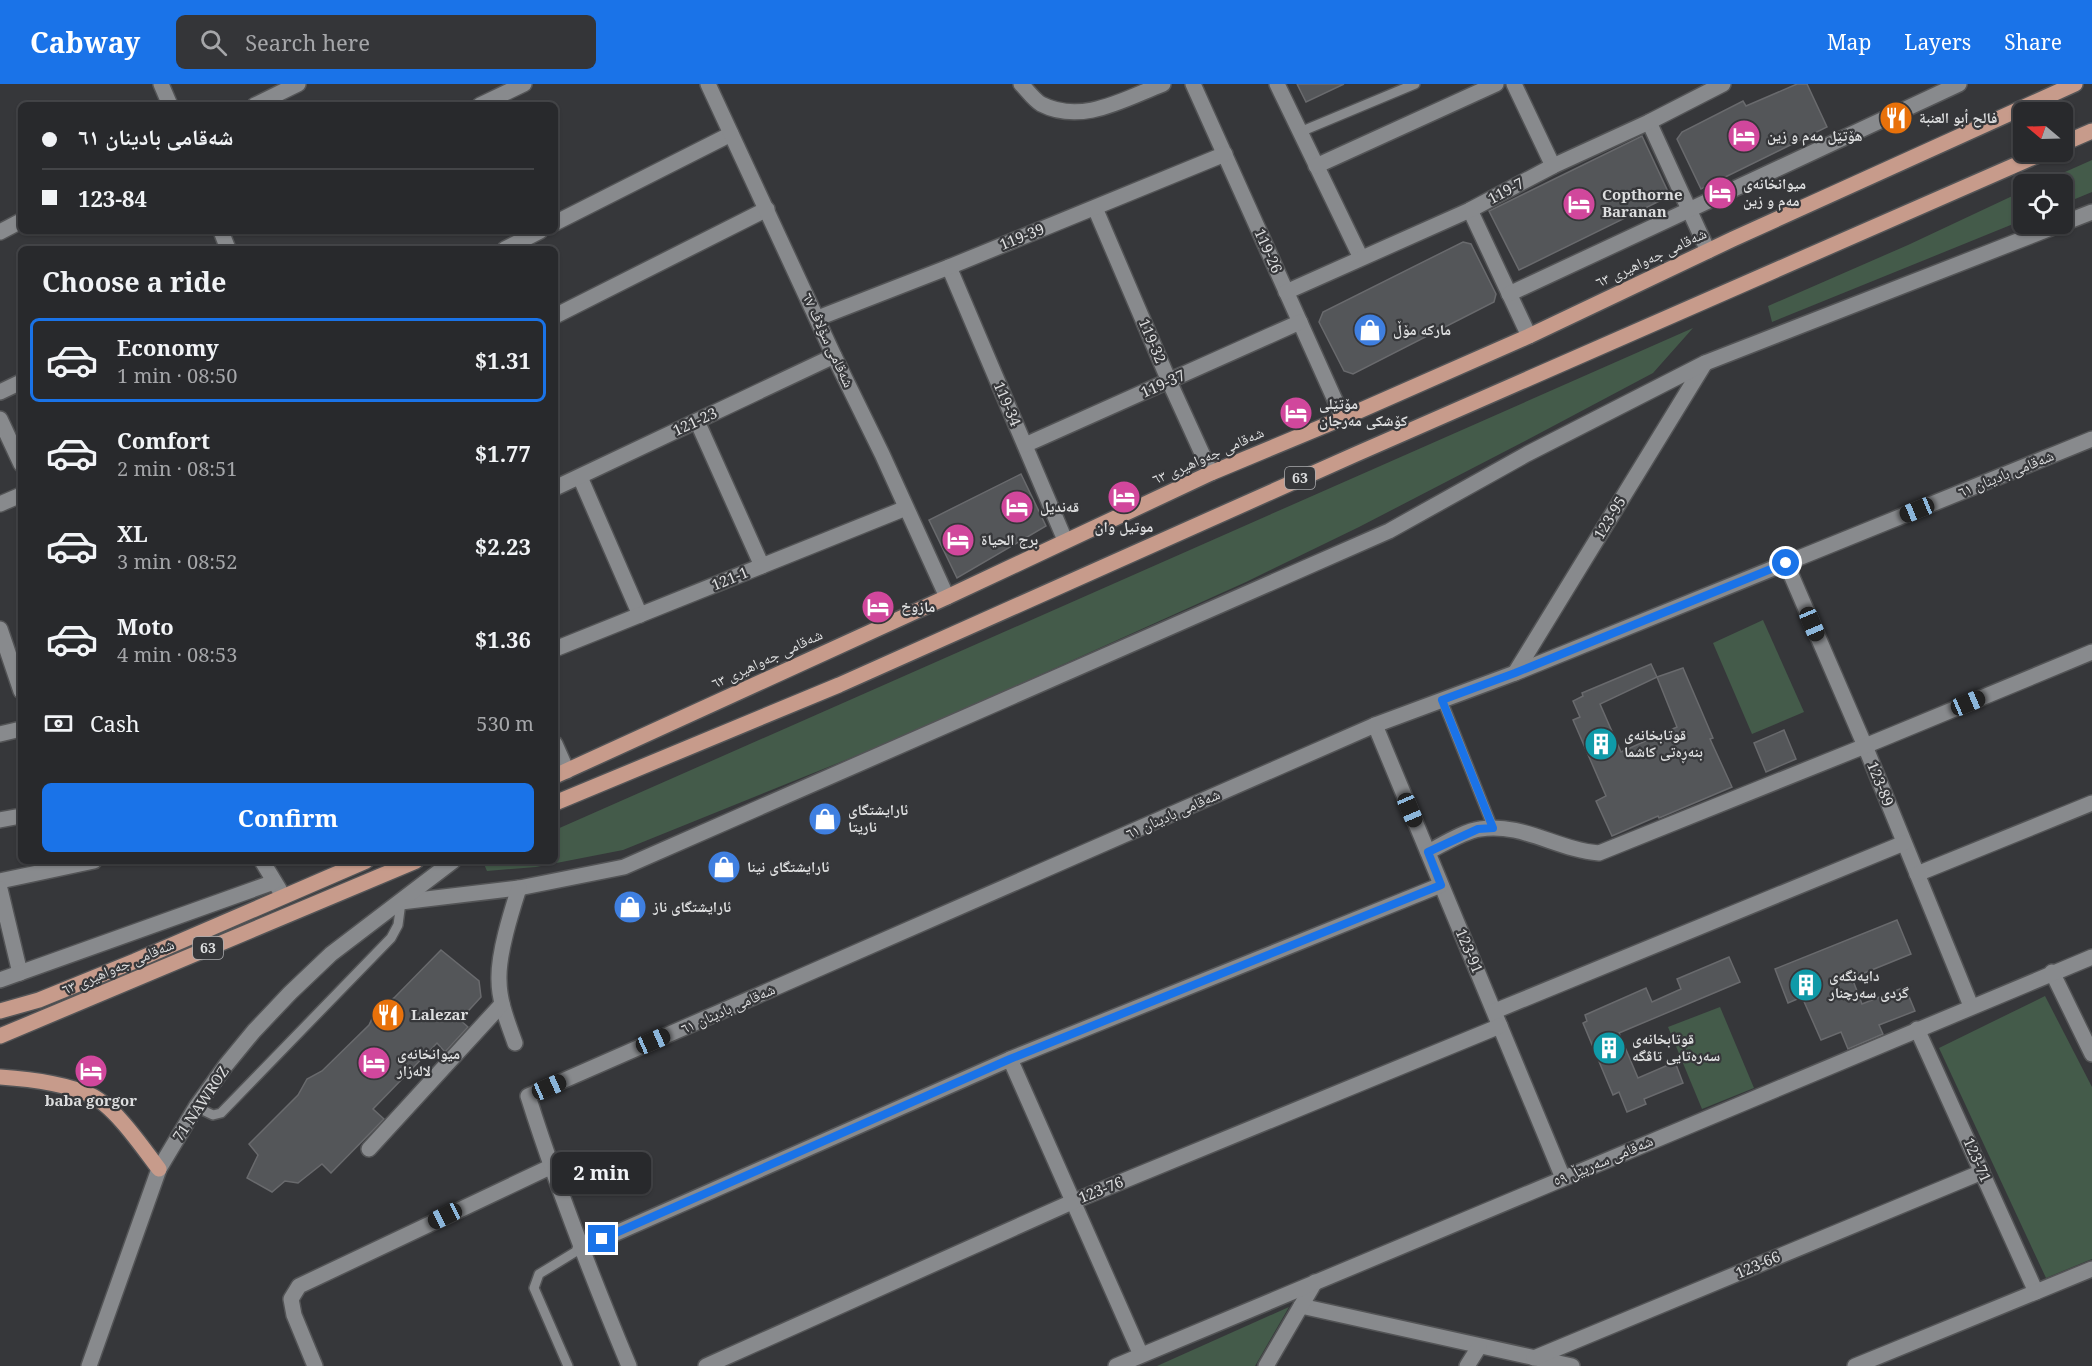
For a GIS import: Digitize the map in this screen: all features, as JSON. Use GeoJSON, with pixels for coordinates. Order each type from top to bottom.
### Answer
{"type":"FeatureCollection","features":[{"type":"Feature","properties":{"kind":"main road","name":"شەقامی جەواهیری ٦٣"},"geometry":{"type":"LineString","coordinates":[[561,774],[1211,473],[1343,418],[1528,336],[1708,251],[2075,84]]}},
{"type":"Feature","properties":{"kind":"main road"},"geometry":{"type":"LineString","coordinates":[[2073,139],[2092,131]]}},
{"type":"Feature","properties":{"kind":"main road","name":"63"},"geometry":{"type":"LineString","coordinates":[[558,802],[839,685],[1354,454],[2022,162]]}},
{"type":"Feature","properties":{"kind":"main road","name":"شەقامی جەواهیری ٦٣"},"geometry":{"type":"LineString","coordinates":[[0,1011],[39,1000],[135,961],[359,864]]}},
{"type":"Feature","properties":{"kind":"main road","name":"شەقامی جەواهیری ٦٣"},"geometry":{"type":"LineString","coordinates":[[0,1036],[392,866]]}},
{"type":"Feature","properties":{"kind":"main road"},"geometry":{"type":"LineString","coordinates":[[0,1077],[35,1080],[92,1095],[121,1119],[159,1169]]}},
{"type":"Feature","properties":{"kind":"street"},"geometry":{"type":"LineString","coordinates":[[161,84],[169,102]]}},
{"type":"Feature","properties":{"kind":"street"},"geometry":{"type":"LineString","coordinates":[[261,102],[298,84]]}},
{"type":"Feature","properties":{"kind":"street"},"geometry":{"type":"LineString","coordinates":[[486,102],[524,84]]}},
{"type":"Feature","properties":{"kind":"street","name":"شەقامی سۆلاڤ ٦٧"},"geometry":{"type":"LineString","coordinates":[[708,84],[947,597]]}},
{"type":"Feature","properties":{"kind":"street"},"geometry":{"type":"LineString","coordinates":[[1021,84],[1040,103],[1064,112],[1089,112],[1163,84]]}},
{"type":"Feature","properties":{"kind":"street","name":"119-26"},"geometry":{"type":"LineString","coordinates":[[1193,84],[1343,418]]}},
{"type":"Feature","properties":{"kind":"street"},"geometry":{"type":"LineString","coordinates":[[1277,84],[1361,258]]}},
{"type":"Feature","properties":{"kind":"street"},"geometry":{"type":"LineString","coordinates":[[1458,84],[1465,98]]}},
{"type":"Feature","properties":{"kind":"street"},"geometry":{"type":"LineString","coordinates":[[1316,166],[1496,84]]}},
{"type":"Feature","properties":{"kind":"street"},"geometry":{"type":"LineString","coordinates":[[1514,84],[1553,166]]}},
{"type":"Feature","properties":{"kind":"street","name":"119-7"},"geometry":{"type":"LineString","coordinates":[[1286,292],[1470,210],[1553,166],[1649,122],[1724,84]]}},
{"type":"Feature","properties":{"kind":"street"},"geometry":{"type":"LineString","coordinates":[[1509,294],[1959,84]]}},
{"type":"Feature","properties":{"kind":"street"},"geometry":{"type":"LineString","coordinates":[[1649,122],[1708,251]]}},
{"type":"Feature","properties":{"kind":"street"},"geometry":{"type":"LineString","coordinates":[[558,222],[731,134]]}},
{"type":"Feature","properties":{"kind":"street","name":"119-39"},"geometry":{"type":"LineString","coordinates":[[818,318],[1225,154]]}},
{"type":"Feature","properties":{"kind":"street","name":"119-32"},"geometry":{"type":"LineString","coordinates":[[1095,207],[1211,473]]}},
{"type":"Feature","properties":{"kind":"street"},"geometry":{"type":"LineString","coordinates":[[558,314],[767,209]]}},
{"type":"Feature","properties":{"kind":"street"},"geometry":{"type":"LineString","coordinates":[[1470,210],[1528,336]]}},
{"type":"Feature","properties":{"kind":"street"},"geometry":{"type":"LineString","coordinates":[[401,902],[519,888],[624,867],[1389,531],[1527,454],[1705,363],[2092,212]]}},
{"type":"Feature","properties":{"kind":"street"},"geometry":{"type":"LineString","coordinates":[[0,232],[18,223]]}},
{"type":"Feature","properties":{"kind":"street"},"geometry":{"type":"LineString","coordinates":[[511,246],[534,234]]}},
{"type":"Feature","properties":{"kind":"street","name":"119-34"},"geometry":{"type":"LineString","coordinates":[[949,267],[1065,540]]}},
{"type":"Feature","properties":{"kind":"street","name":"119-37"},"geometry":{"type":"LineString","coordinates":[[1025,445],[1300,322]]}},
{"type":"Feature","properties":{"kind":"street","name":"121-23"},"geometry":{"type":"LineString","coordinates":[[558,487],[834,356]]}},
{"type":"Feature","properties":{"kind":"street","name":"123-95"},"geometry":{"type":"LineString","coordinates":[[1515,673],[1705,363]]}},
{"type":"Feature","properties":{"kind":"street"},"geometry":{"type":"LineString","coordinates":[[0,392],[18,383]]}},
{"type":"Feature","properties":{"kind":"street"},"geometry":{"type":"LineString","coordinates":[[0,419],[18,458]]}},
{"type":"Feature","properties":{"kind":"street"},"geometry":{"type":"LineString","coordinates":[[697,421],[762,566]]}},
{"type":"Feature","properties":{"kind":"street","name":"شەقامی بادینان ٦١"},"geometry":{"type":"LineString","coordinates":[[629,1366],[580,1249],[550,1167],[528,1096],[1374,725],[1515,673],[2092,439]]}},
{"type":"Feature","properties":{"kind":"street"},"geometry":{"type":"LineString","coordinates":[[580,477],[640,615]]}},
{"type":"Feature","properties":{"kind":"street"},"geometry":{"type":"LineString","coordinates":[[0,504],[18,496]]}},
{"type":"Feature","properties":{"kind":"street","name":"121-1"},"geometry":{"type":"LineString","coordinates":[[558,648],[906,508]]}},
{"type":"Feature","properties":{"kind":"street","name":"123-89"},"geometry":{"type":"LineString","coordinates":[[1786,563],[1865,746],[1971,1006]]}},
{"type":"Feature","properties":{"kind":"street"},"geometry":{"type":"LineString","coordinates":[[0,629],[5,659],[18,685]]}},
{"type":"Feature","properties":{"kind":"street"},"geometry":{"type":"LineString","coordinates":[[1428,852],[1478,829],[1505,828],[1544,838],[1583,852],[1599,853],[2092,652]]}},
{"type":"Feature","properties":{"kind":"street","name":"123-91"},"geometry":{"type":"LineString","coordinates":[[1374,725],[1563,1178]]}},
{"type":"Feature","properties":{"kind":"street"},"geometry":{"type":"LineString","coordinates":[[0,734],[18,730]]}},
{"type":"Feature","properties":{"kind":"street"},"geometry":{"type":"LineString","coordinates":[[558,759],[561,774]]}},
{"type":"Feature","properties":{"kind":"street"},"geometry":{"type":"LineString","coordinates":[[1917,874],[2092,803]]}},
{"type":"Feature","properties":{"kind":"street"},"geometry":{"type":"LineString","coordinates":[[0,820],[18,817]]}},
{"type":"Feature","properties":{"kind":"street","name":"123-76"},"geometry":{"type":"LineString","coordinates":[[706,1366],[1072,1202],[1904,843]]}},
{"type":"Feature","properties":{"kind":"street"},"geometry":{"type":"LineString","coordinates":[[0,881],[80,864]]}},
{"type":"Feature","properties":{"kind":"street"},"geometry":{"type":"LineString","coordinates":[[264,864],[284,897]]}},
{"type":"Feature","properties":{"kind":"street","name":"71 NAWROZ"},"geometry":{"type":"LineString","coordinates":[[89,1366],[159,1169],[196,1107],[226,1065],[290,993],[331,954],[449,864]]}},
{"type":"Feature","properties":{"kind":"street"},"geometry":{"type":"LineString","coordinates":[[0,980],[274,882]]}},
{"type":"Feature","properties":{"kind":"street"},"geometry":{"type":"LineString","coordinates":[[580,1249],[1010,1059],[1441,885]]}},
{"type":"Feature","properties":{"kind":"street"},"geometry":{"type":"LineString","coordinates":[[515,1043],[502,1004],[498,979],[507,930],[519,888]]}},
{"type":"Feature","properties":{"kind":"street"},"geometry":{"type":"LineString","coordinates":[[0,890],[20,973]]}},
{"type":"Feature","properties":{"kind":"street","name":"شەقامی سەرپێڵ ٥٩"},"geometry":{"type":"LineString","coordinates":[[1116,1366],[2092,957]]}},
{"type":"Feature","properties":{"kind":"street"},"geometry":{"type":"LineString","coordinates":[[2052,972],[2092,1054]]}},
{"type":"Feature","properties":{"kind":"street"},"geometry":{"type":"LineString","coordinates":[[369,1149],[502,1004]]}},
{"type":"Feature","properties":{"kind":"street","name":"123-71"},"geometry":{"type":"LineString","coordinates":[[1917,1029],[2036,1292]]}},
{"type":"Feature","properties":{"kind":"street"},"geometry":{"type":"LineString","coordinates":[[1010,1059],[1141,1355]]}},
{"type":"Feature","properties":{"kind":"street"},"geometry":{"type":"LineString","coordinates":[[315,1366],[294,1315],[291,1299],[299,1286],[550,1167]]}},
{"type":"Feature","properties":{"kind":"street","name":"123-66"},"geometry":{"type":"LineString","coordinates":[[1534,1358],[1982,1172]]}},
{"type":"Feature","properties":{"kind":"street"},"geometry":{"type":"LineString","coordinates":[[1855,1366],[2092,1270]]}},
{"type":"Feature","properties":{"kind":"street"},"geometry":{"type":"LineString","coordinates":[[1266,1366],[1315,1282]]}},
{"type":"Feature","properties":{"kind":"street"},"geometry":{"type":"LineString","coordinates":[[1301,1306],[1572,1366]]}},
{"type":"Feature","properties":{"kind":"street"},"geometry":{"type":"LineString","coordinates":[[1467,1366],[1479,1347]]}},
{"type":"Feature","properties":{"kind":"lane"},"geometry":{"type":"LineString","coordinates":[[1300,132],[1415,84]]}},
{"type":"Feature","properties":{"kind":"lane"},"geometry":{"type":"LineString","coordinates":[[1442,700],[1493,828]]}},
{"type":"Feature","properties":{"kind":"lane"},"geometry":{"type":"LineString","coordinates":[[196,1107],[213,1115],[221,1113],[391,938],[398,925],[401,902]]}},
{"type":"Feature","properties":{"kind":"lane"},"geometry":{"type":"LineString","coordinates":[[568,1366],[534,1288],[539,1274],[580,1249]]}},
{"type":"Feature","properties":{"kind":"green space"},"geometry":{"type":"Polygon","coordinates":[[[2092,160],[2092,192],[2073,200],[2073,174],[2060,174],[2092,160]]]}},
{"type":"Feature","properties":{"kind":"green space"},"geometry":{"type":"Polygon","coordinates":[[[2013,196],[2013,224],[1772,322],[1768,306],[1908,245],[2013,196]]]}},
{"type":"Feature","properties":{"kind":"green space"},"geometry":{"type":"Polygon","coordinates":[[[1693,328],[1653,373],[1359,527],[1246,582],[905,736],[623,850],[558,863],[558,829],[1693,328]]]}},
{"type":"Feature","properties":{"kind":"green space"},"geometry":{"type":"Polygon","coordinates":[[[1763,620],[1804,712],[1752,734],[1713,643],[1763,620]]]}},
{"type":"Feature","properties":{"kind":"green space"},"geometry":{"type":"Polygon","coordinates":[[[484,864],[551,864],[536,867],[487,871],[484,864]]]}},
{"type":"Feature","properties":{"kind":"green space"},"geometry":{"type":"Polygon","coordinates":[[[2045,996],[2092,1087],[2092,1259],[2046,1278],[1939,1048],[2045,996]]]}},
{"type":"Feature","properties":{"kind":"green space"},"geometry":{"type":"Polygon","coordinates":[[[1720,1007],[1754,1088],[1702,1109],[1668,1027],[1720,1007]]]}},
{"type":"Feature","properties":{"kind":"green space"},"geometry":{"type":"Polygon","coordinates":[[[1289,1307],[1255,1366],[1157,1366],[1289,1307]]]}},
{"type":"Feature","properties":{"kind":"building"},"geometry":{"type":"Polygon","coordinates":[[[1297,84],[1344,84],[1306,102],[1297,84]]]}},
{"type":"Feature","properties":{"kind":"building","name":"هۆتێل مەم و زین"},"geometry":{"type":"Polygon","coordinates":[[[1797,84],[1807,84],[1827,127],[1701,189],[1677,139],[1682,132],[1743,101],[1746,106],[1797,84]]]}},
{"type":"Feature","properties":{"kind":"building","name":"Copthorne Baranan"},"geometry":{"type":"Polygon","coordinates":[[[1642,136],[1670,196],[1519,270],[1489,211],[1642,136]]]}},
{"type":"Feature","properties":{"kind":"building"},"geometry":{"type":"Polygon","coordinates":[[[1463,242],[1471,244],[1496,294],[1494,302],[1353,374],[1344,371],[1319,322],[1323,312],[1463,242]]]}},
{"type":"Feature","properties":{"kind":"building"},"geometry":{"type":"Polygon","coordinates":[[[1021,474],[1046,526],[957,578],[929,520],[1021,474]]]}},
{"type":"Feature","properties":{"kind":"building"},"geometry":{"type":"Polygon","coordinates":[[[1651,664],[1657,677],[1683,668],[1713,738],[1710,739],[1732,787],[1612,836],[1596,801],[1606,796],[1573,720],[1580,717],[1573,701],[1583,696],[1582,693],[1651,664]],[[1657,677],[1600,704],[1621,752],[1677,727],[1657,677]]]}},
{"type":"Feature","properties":{"kind":"building"},"geometry":{"type":"Polygon","coordinates":[[[1784,730],[1796,759],[1766,772],[1754,743],[1784,730]]]}},
{"type":"Feature","properties":{"kind":"building","name":"دایەنگەی گردی سەرچنار"},"geometry":{"type":"Polygon","coordinates":[[[1897,920],[1911,954],[1852,978],[1862,1004],[1905,987],[1915,1011],[1879,1025],[1883,1034],[1848,1049],[1841,1032],[1821,1040],[1802,997],[1788,1003],[1775,969],[1897,920]]]}},
{"type":"Feature","properties":{"kind":"building","name":"میوانخانەی لالەزار"},"geometry":{"type":"Polygon","coordinates":[[[441,950],[479,981],[481,997],[460,1020],[468,1027],[445,1052],[437,1043],[373,1109],[384,1119],[331,1173],[322,1164],[298,1183],[285,1181],[272,1192],[247,1178],[258,1155],[249,1144],[298,1095],[307,1079],[322,1071],[369,1025],[377,1008],[394,998],[441,950]]]}},
{"type":"Feature","properties":{"kind":"building","name":"قوتابخانەی سەرەتایی تاڤگە"},"geometry":{"type":"Polygon","coordinates":[[[1729,957],[1740,982],[1619,1033],[1638,1078],[1675,1062],[1683,1083],[1644,1099],[1646,1104],[1627,1112],[1619,1092],[1613,1095],[1583,1023],[1587,1021],[1585,1015],[1646,988],[1652,1002],[1681,989],[1677,979],[1729,957]]]}},
{"type":"Feature","properties":{"kind":"place","name":"فالح أبو العنبة"},"geometry":{"type":"Point","coordinates":[1896,118]}},
{"type":"Feature","properties":{"kind":"place","name":"هۆتێل مەم و زین"},"geometry":{"type":"Point","coordinates":[1744,136]}},
{"type":"Feature","properties":{"kind":"place","name":"میوانخانەی مەم و زین"},"geometry":{"type":"Point","coordinates":[1720,193]}},
{"type":"Feature","properties":{"kind":"place","name":"Copthorne Baranan"},"geometry":{"type":"Point","coordinates":[1579,204]}},
{"type":"Feature","properties":{"kind":"place","name":"مارکە مۆڵ"},"geometry":{"type":"Point","coordinates":[1370,330]}},
{"type":"Feature","properties":{"kind":"place","name":"مۆتێلی کۆشکی مەرجان"},"geometry":{"type":"Point","coordinates":[1296,413]}},
{"type":"Feature","properties":{"kind":"place","name":"موتيل وان"},"geometry":{"type":"Point","coordinates":[1124,497]}},
{"type":"Feature","properties":{"kind":"place","name":"قەندیل"},"geometry":{"type":"Point","coordinates":[1017,507]}},
{"type":"Feature","properties":{"kind":"place","name":"برج الحياة"},"geometry":{"type":"Point","coordinates":[958,540]}},
{"type":"Feature","properties":{"kind":"place","name":"مازوخ"},"geometry":{"type":"Point","coordinates":[878,607]}},
{"type":"Feature","properties":{"kind":"place","name":"قوتابخانەی بنەڕەتی کاشما"},"geometry":{"type":"Point","coordinates":[1601,744]}},
{"type":"Feature","properties":{"kind":"place","name":"ئارایشتگای ناریتا"},"geometry":{"type":"Point","coordinates":[825,819]}},
{"type":"Feature","properties":{"kind":"place","name":"ئارایشتگای نینا"},"geometry":{"type":"Point","coordinates":[724,867]}},
{"type":"Feature","properties":{"kind":"place","name":"ئارایشتگای ناز"},"geometry":{"type":"Point","coordinates":[630,907]}},
{"type":"Feature","properties":{"kind":"place","name":"دایەنگەی گردی سەرچنار"},"geometry":{"type":"Point","coordinates":[1806,985]}},
{"type":"Feature","properties":{"kind":"place","name":"Lalezar"},"geometry":{"type":"Point","coordinates":[388,1015]}},
{"type":"Feature","properties":{"kind":"place","name":"قوتابخانەی سەرەتایی تاڤگە"},"geometry":{"type":"Point","coordinates":[1609,1048]}},
{"type":"Feature","properties":{"kind":"place","name":"میوانخانەی لالەزار"},"geometry":{"type":"Point","coordinates":[374,1063]}},
{"type":"Feature","properties":{"kind":"place","name":"baba gorgor"},"geometry":{"type":"Point","coordinates":[91,1071]}},
{"type":"Feature","properties":{"kind":"route"},"geometry":{"type":"LineString","coordinates":[[602,1239],[1010,1059],[1441,885],[1428,852],[1478,829],[1493,828],[1442,700],[1515,673],[1786,563]]}}]}
